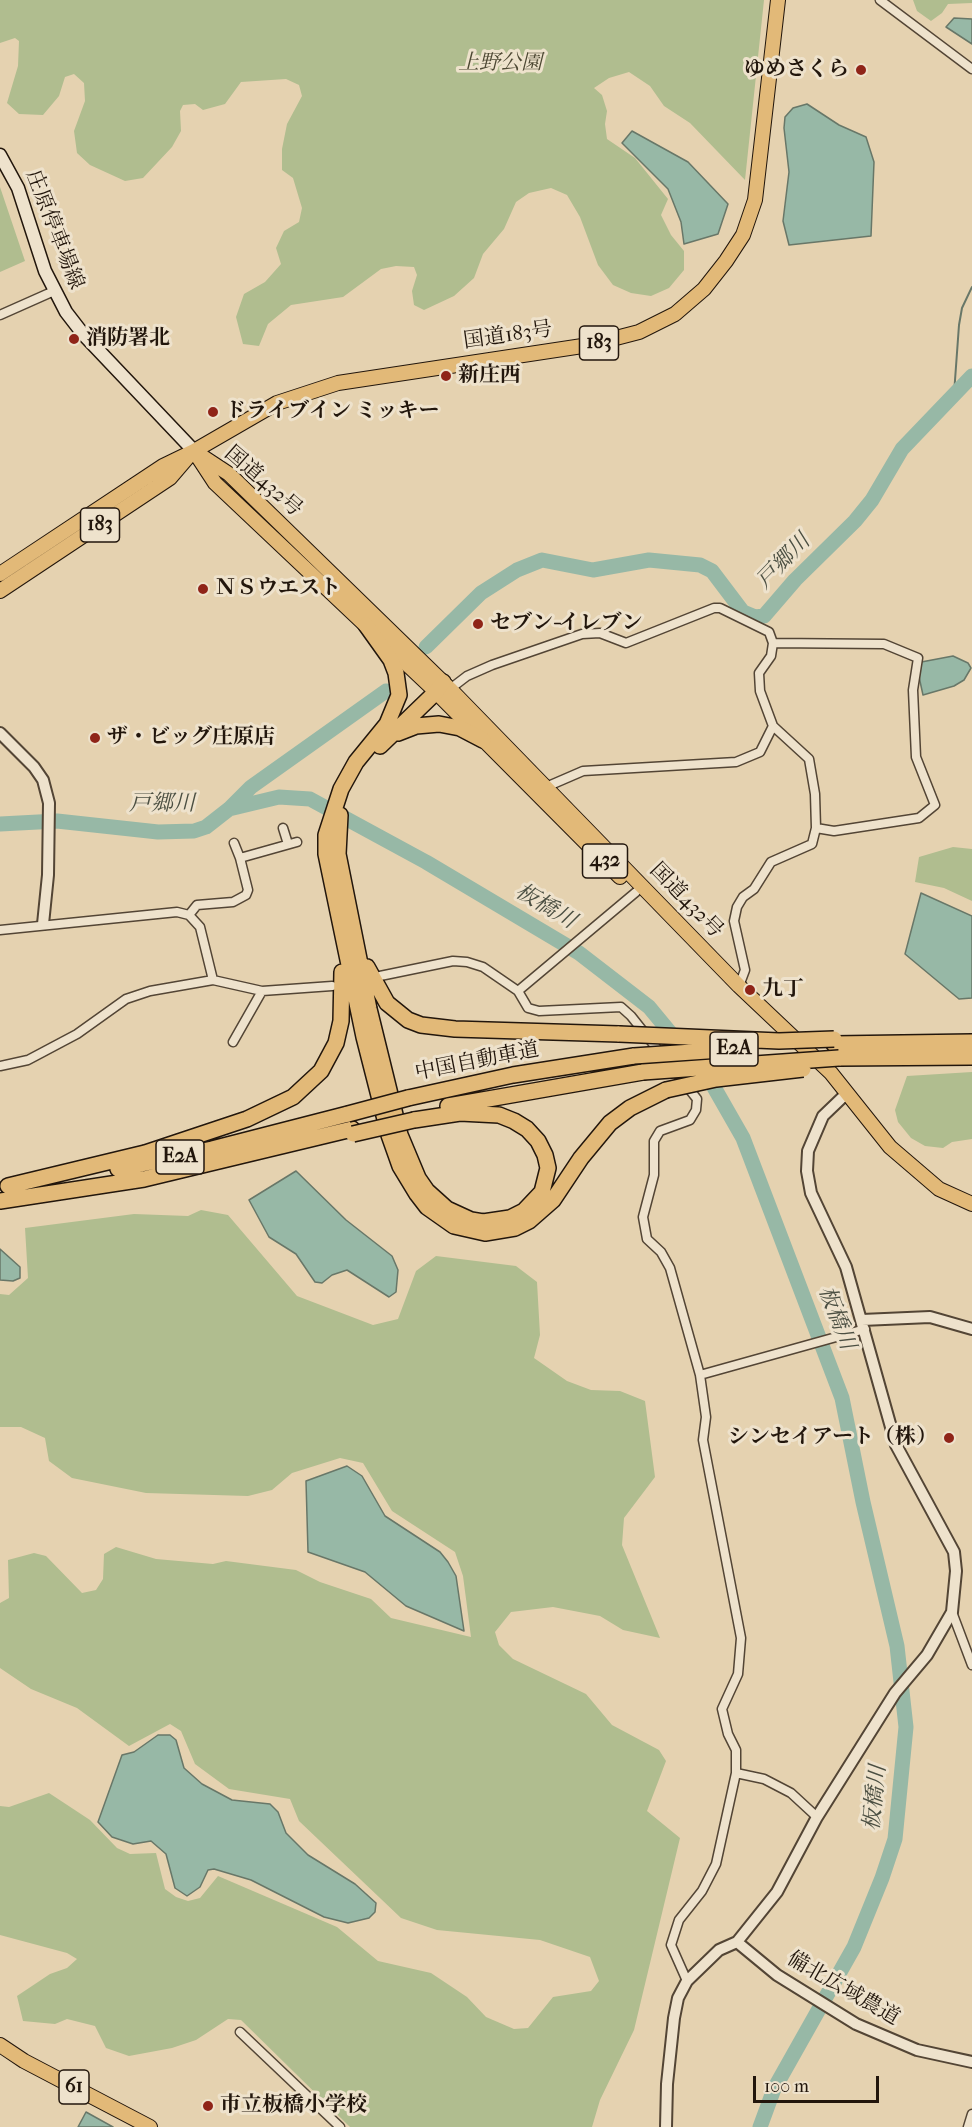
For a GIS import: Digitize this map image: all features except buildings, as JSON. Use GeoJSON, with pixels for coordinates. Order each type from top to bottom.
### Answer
{"type":"FeatureCollection","features":[{"type":"Feature","properties":{"kind":"highway"},"geometry":{"type":"LineString","coordinates":[[366,625],[391,660],[399,684],[397,704],[381,739]]}},
{"type":"Feature","properties":{"kind":"highway"},"geometry":{"type":"LineString","coordinates":[[413,1117],[460,1113],[499,1115],[514,1121],[527,1129],[538,1141],[545,1155],[548,1168],[542,1192],[524,1211],[510,1218],[483,1222],[458,1215],[427,1191],[410,1162],[400,1135],[348,934],[327,867],[339,803],[356,762],[440,688]]}},
{"type":"Feature","properties":{"kind":"highway"},"geometry":{"type":"LineString","coordinates":[[381,739],[405,730],[439,724],[460,728],[483,740]]}},
{"type":"Feature","properties":{"kind":"highway"},"geometry":{"type":"LineString","coordinates":[[348,934],[380,994],[408,1020],[455,1029],[779,1041],[837,1051]]}},
{"type":"Feature","properties":{"kind":"highway"},"geometry":{"type":"LineString","coordinates":[[348,934],[364,1037],[394,1150],[417,1194],[427,1207],[454,1226],[485,1233],[515,1228],[529,1221],[553,1200],[591,1145],[610,1123],[630,1108],[666,1090],[837,1051]]}},
{"type":"Feature","properties":{"kind":"highway"},"geometry":{"type":"LineString","coordinates":[[4,1186],[156,1150],[247,1119],[293,1097],[321,1071],[336,1043],[348,934]]}},
{"type":"Feature","properties":{"kind":"highway","name":"中国自動車道"},"geometry":{"type":"LineString","coordinates":[[936,1050],[972,1042]]}},
{"type":"Feature","properties":{"kind":"highway","name":"中国自動車道"},"geometry":{"type":"LineString","coordinates":[[0,1201],[144,1179],[242,1157],[351,1126],[408,1098],[513,1075],[634,1056],[936,1050],[972,1057]]}},
{"type":"Feature","properties":{"kind":"highway","name":"中国自動車道"},"geometry":{"type":"LineString","coordinates":[[4,1186],[146,1164],[351,1126],[413,1117],[503,1095],[643,1072],[837,1051]]}},
{"type":"Feature","properties":{"kind":"main road","name":"国道183号"},"geometry":{"type":"LineString","coordinates":[[0,574],[163,466],[194,452],[277,403],[338,383],[589,345],[639,332],[675,314],[704,290],[743,235],[754,200],[778,0]]}},
{"type":"Feature","properties":{"kind":"main road","name":"庄原停車場線"},"geometry":{"type":"LineString","coordinates":[[0,155],[18,188],[54,291],[83,334],[194,452]]}},
{"type":"Feature","properties":{"kind":"main road","name":"国道183号"},"geometry":{"type":"LineString","coordinates":[[0,591],[170,478],[194,452]]}},
{"type":"Feature","properties":{"kind":"main road","name":"国道432号"},"geometry":{"type":"LineString","coordinates":[[194,452],[215,483],[366,625],[440,688],[483,740],[731,989],[846,1094]]}},
{"type":"Feature","properties":{"kind":"main road","name":"国道432号"},"geometry":{"type":"LineString","coordinates":[[194,452],[228,474],[440,688],[546,787],[740,986],[831,1073],[890,1147],[939,1189],[972,1204]]}},
{"type":"Feature","properties":{"kind":"main road","name":"61"},"geometry":{"type":"LineString","coordinates":[[0,2045],[24,2061],[150,2127]]}},
{"type":"Feature","properties":{"kind":"street"},"geometry":{"type":"LineString","coordinates":[[880,0],[972,69]]}},
{"type":"Feature","properties":{"kind":"street"},"geometry":{"type":"LineString","coordinates":[[0,315],[54,291]]}},
{"type":"Feature","properties":{"kind":"street"},"geometry":{"type":"LineString","coordinates":[[440,688],[492,665],[582,634],[600,633],[626,643],[714,608],[766,630],[773,643],[771,656],[759,673],[760,691],[773,726],[809,759],[815,794],[816,828],[812,844],[771,862],[754,889],[743,897],[737,907],[734,921],[745,970],[740,986]]}},
{"type":"Feature","properties":{"kind":"street"},"geometry":{"type":"LineString","coordinates":[[773,643],[884,644],[918,658],[913,690],[916,757],[935,805],[919,818],[834,831],[816,828]]}},
{"type":"Feature","properties":{"kind":"street"},"geometry":{"type":"LineString","coordinates":[[546,787],[583,771],[736,762],[760,752],[773,726]]}},
{"type":"Feature","properties":{"kind":"street"},"geometry":{"type":"LineString","coordinates":[[0,733],[34,767],[43,780],[49,804],[48,875],[43,924]]}},
{"type":"Feature","properties":{"kind":"street"},"geometry":{"type":"LineString","coordinates":[[240,858],[292,843],[283,828]]}},
{"type":"Feature","properties":{"kind":"street"},"geometry":{"type":"LineString","coordinates":[[189,915],[196,905],[233,902],[246,895],[246,883],[234,843]]}},
{"type":"Feature","properties":{"kind":"street"},"geometry":{"type":"LineString","coordinates":[[518,991],[636,892]]}},
{"type":"Feature","properties":{"kind":"street"},"geometry":{"type":"LineString","coordinates":[[0,930],[177,912],[189,915],[200,927],[213,980]]}},
{"type":"Feature","properties":{"kind":"street"},"geometry":{"type":"LineString","coordinates":[[380,976],[453,961],[467,962],[483,967],[518,991],[528,1008],[538,1011],[621,1007],[697,1099],[696,1110],[690,1120],[660,1131],[654,1141],[654,1175],[643,1217],[647,1239],[661,1252],[669,1268],[700,1376],[706,1417],[703,1440],[741,1638],[738,1674],[722,1709],[728,1734],[736,1750],[736,1773],[716,1864],[702,1891],[679,1920],[671,1946],[687,1981]]}},
{"type":"Feature","properties":{"kind":"street"},"geometry":{"type":"LineString","coordinates":[[0,1066],[28,1060],[77,1034],[126,999],[150,991],[213,980],[262,992],[332,986]]}},
{"type":"Feature","properties":{"kind":"street"},"geometry":{"type":"LineString","coordinates":[[233,1042],[262,992]]}},
{"type":"Feature","properties":{"kind":"street"},"geometry":{"type":"LineString","coordinates":[[666,2127],[667,2085],[674,2018],[678,1998],[687,1981],[720,1950],[737,1942],[777,1892],[817,1817],[895,1693],[927,1655],[952,1612],[956,1571],[954,1552],[896,1445],[864,1324],[846,1267],[811,1193],[807,1171],[808,1151],[824,1116],[846,1094]]}},
{"type":"Feature","properties":{"kind":"street"},"geometry":{"type":"LineString","coordinates":[[700,1376],[864,1324],[930,1317],[972,1329]]}},
{"type":"Feature","properties":{"kind":"street"},"geometry":{"type":"LineString","coordinates":[[952,1612],[972,1665]]}},
{"type":"Feature","properties":{"kind":"street"},"geometry":{"type":"LineString","coordinates":[[736,1773],[764,1779],[791,1793],[817,1817]]}},
{"type":"Feature","properties":{"kind":"street","name":"備北広域農道"},"geometry":{"type":"LineString","coordinates":[[737,1942],[777,1975],[856,2024],[917,2049],[972,2062]]}},
{"type":"Feature","properties":{"kind":"street"},"geometry":{"type":"LineString","coordinates":[[240,2032],[340,2127]]}},
{"type":"Feature","properties":{"kind":"street"},"geometry":{"type":"LineString","coordinates":[[968,2127],[972,2114]]}},
{"type":"Feature","properties":{"kind":"green space","name":"上野公園"},"geometry":{"type":"Polygon","coordinates":[[[0,0],[764,0],[745,180],[690,123],[664,106],[650,86],[629,72],[609,78],[594,88],[602,95],[607,111],[605,124],[607,139],[635,158],[668,199],[661,215],[671,235],[684,251],[684,270],[669,288],[651,296],[631,293],[613,285],[598,265],[580,217],[567,195],[551,188],[529,193],[516,202],[504,229],[483,254],[474,278],[454,296],[424,310],[414,305],[412,291],[417,275],[414,267],[396,266],[381,269],[343,297],[291,305],[268,324],[259,346],[243,344],[236,317],[244,294],[265,282],[281,264],[276,248],[284,231],[299,222],[302,208],[293,178],[282,170],[282,149],[287,124],[302,96],[299,85],[286,79],[241,82],[225,104],[203,110],[195,104],[183,105],[180,111],[181,131],[172,147],[143,178],[125,181],[90,165],[77,153],[74,131],[85,101],[84,83],[74,74],[65,77],[59,96],[43,115],[19,114],[7,103],[18,66],[19,41],[15,38],[0,43],[0,0]]]}},
{"type":"Feature","properties":{"kind":"green space"},"geometry":{"type":"Polygon","coordinates":[[[913,0],[972,0],[972,3],[948,4],[942,13],[931,21],[917,11],[913,0]]]}},
{"type":"Feature","properties":{"kind":"green space"},"geometry":{"type":"Polygon","coordinates":[[[0,187],[25,261],[0,272],[0,187]]]}},
{"type":"Feature","properties":{"kind":"green space"},"geometry":{"type":"Polygon","coordinates":[[[953,847],[972,849],[972,901],[944,888],[915,882],[919,857],[953,847]]]}},
{"type":"Feature","properties":{"kind":"green space"},"geometry":{"type":"Polygon","coordinates":[[[972,1072],[972,1139],[952,1142],[943,1148],[925,1146],[911,1138],[898,1122],[895,1110],[907,1076],[972,1072]]]}},
{"type":"Feature","properties":{"kind":"green space"},"geometry":{"type":"Polygon","coordinates":[[[201,1210],[228,1215],[297,1296],[373,1325],[398,1319],[416,1271],[436,1256],[516,1266],[537,1282],[540,1335],[534,1358],[567,1381],[591,1390],[620,1391],[645,1401],[655,1477],[624,1518],[622,1545],[660,1638],[623,1630],[600,1616],[553,1607],[511,1612],[495,1632],[499,1645],[513,1659],[586,1694],[612,1725],[659,1750],[666,1761],[647,1811],[680,1838],[634,2030],[600,2100],[592,2127],[350,2127],[241,2020],[228,2019],[196,2040],[172,2048],[129,2056],[106,2048],[95,2026],[67,2019],[55,2024],[23,2021],[17,1996],[50,1974],[67,1968],[77,1959],[67,1953],[0,1935],[0,1806],[9,1807],[49,1793],[90,1820],[117,1848],[130,1854],[156,1853],[165,1889],[176,1897],[188,1901],[200,1898],[218,1876],[337,1927],[378,1961],[431,1973],[467,1997],[486,2017],[514,2029],[528,2028],[553,1997],[591,1991],[599,1981],[590,1957],[540,1940],[437,1930],[401,1918],[299,1821],[290,1799],[229,1789],[195,1764],[181,1731],[170,1724],[129,1746],[77,1708],[31,1689],[0,1668],[0,1603],[9,1598],[8,1560],[34,1553],[46,1556],[82,1593],[96,1590],[103,1579],[104,1554],[116,1547],[156,1559],[213,1564],[226,1561],[296,1570],[320,1582],[371,1599],[391,1618],[471,1637],[463,1576],[455,1552],[392,1511],[363,1463],[340,1458],[292,1473],[272,1490],[248,1496],[146,1493],[72,1478],[49,1461],[45,1438],[21,1427],[0,1427],[0,1294],[9,1295],[28,1278],[25,1228],[134,1214],[188,1216],[201,1210]]]}},
{"type":"Feature","properties":{"kind":"shaded area"},"geometry":{"type":"Polygon","coordinates":[[[954,18],[972,19],[972,44],[946,27],[954,18]]]}},
{"type":"Feature","properties":{"kind":"shaded area"},"geometry":{"type":"Polygon","coordinates":[[[807,104],[839,125],[866,137],[874,162],[871,236],[789,245],[783,221],[789,172],[785,117],[793,108],[807,104]]]}},
{"type":"Feature","properties":{"kind":"shaded area"},"geometry":{"type":"Polygon","coordinates":[[[632,131],[688,162],[728,204],[718,234],[684,244],[681,222],[668,189],[622,143],[632,131]]]}},
{"type":"Feature","properties":{"kind":"shaded area"},"geometry":{"type":"Polygon","coordinates":[[[953,656],[968,663],[971,668],[964,680],[954,686],[923,695],[916,663],[953,656]]]}},
{"type":"Feature","properties":{"kind":"shaded area"},"geometry":{"type":"Polygon","coordinates":[[[921,893],[972,916],[972,998],[959,999],[905,954],[921,893]]]}},
{"type":"Feature","properties":{"kind":"shaded area"},"geometry":{"type":"Polygon","coordinates":[[[296,1171],[346,1220],[392,1256],[398,1270],[396,1292],[389,1297],[347,1270],[332,1275],[322,1283],[315,1282],[296,1254],[269,1237],[249,1200],[296,1171]]]}},
{"type":"Feature","properties":{"kind":"shaded area"},"geometry":{"type":"Polygon","coordinates":[[[0,1249],[20,1267],[20,1278],[13,1281],[0,1280],[0,1249]]]}},
{"type":"Feature","properties":{"kind":"shaded area"},"geometry":{"type":"Polygon","coordinates":[[[347,1466],[362,1476],[385,1516],[440,1552],[448,1562],[456,1576],[464,1631],[406,1606],[365,1572],[308,1552],[306,1481],[347,1466]]]}},
{"type":"Feature","properties":{"kind":"shaded area"},"geometry":{"type":"Polygon","coordinates":[[[158,1735],[170,1735],[176,1740],[184,1768],[202,1784],[232,1800],[270,1804],[278,1812],[286,1833],[308,1855],[355,1884],[376,1903],[375,1912],[369,1918],[348,1923],[324,1917],[251,1880],[214,1869],[208,1870],[200,1887],[187,1896],[175,1888],[166,1854],[151,1841],[133,1844],[112,1837],[98,1822],[122,1755],[134,1752],[158,1735]]]}},
{"type":"Feature","properties":{"kind":"shaded area"},"geometry":{"type":"Polygon","coordinates":[[[86,2112],[113,2127],[78,2127],[86,2112]]]}},
{"type":"Feature","properties":{"kind":"waterway"},"geometry":{"type":"LineString","coordinates":[[954,394],[959,325],[962,308],[972,287]]}},
{"type":"Feature","properties":{"kind":"waterway","name":"戸郷川"},"geometry":{"type":"LineString","coordinates":[[426,647],[481,593],[517,570],[542,560],[593,570],[649,560],[700,565],[712,571],[743,612],[755,617],[764,616],[795,580],[855,521],[872,500],[902,449],[972,376]]}},
{"type":"Feature","properties":{"kind":"waterway","name":"戸郷川"},"geometry":{"type":"LineString","coordinates":[[0,824],[57,821],[158,832],[194,831],[206,827],[229,809],[251,787],[386,691]]}},
{"type":"Feature","properties":{"kind":"waterway","name":"板橋川"},"geometry":{"type":"LineString","coordinates":[[229,809],[279,797],[310,799],[426,862],[579,953],[649,1007],[711,1082],[743,1138],[842,1398],[863,1502],[897,1646],[906,1727],[895,1839],[882,1878],[854,1947],[774,2089],[760,2127]]}},
{"type":"Feature","properties":{"kind":"place","name":"ゆめさくら"},"geometry":{"type":"Point","coordinates":[861,70]}},
{"type":"Feature","properties":{"kind":"place","name":"消防署北"},"geometry":{"type":"Point","coordinates":[74,339]}},
{"type":"Feature","properties":{"kind":"place","name":"新庄西"},"geometry":{"type":"Point","coordinates":[446,376]}},
{"type":"Feature","properties":{"kind":"place","name":"ドライブイン ミッキー"},"geometry":{"type":"Point","coordinates":[213,412]}},
{"type":"Feature","properties":{"kind":"place","name":"ＮＳウエスト"},"geometry":{"type":"Point","coordinates":[203,589]}},
{"type":"Feature","properties":{"kind":"place","name":"セブン-イレブン"},"geometry":{"type":"Point","coordinates":[478,624]}},
{"type":"Feature","properties":{"kind":"place","name":"ザ・ビッグ庄原店"},"geometry":{"type":"Point","coordinates":[95,738]}},
{"type":"Feature","properties":{"kind":"place","name":"九丁"},"geometry":{"type":"Point","coordinates":[750,990]}},
{"type":"Feature","properties":{"kind":"place","name":"シンセイアート（株）"},"geometry":{"type":"Point","coordinates":[949,1438]}},
{"type":"Feature","properties":{"kind":"place","name":"市立板橋小学校"},"geometry":{"type":"Point","coordinates":[208,2106]}}]}
